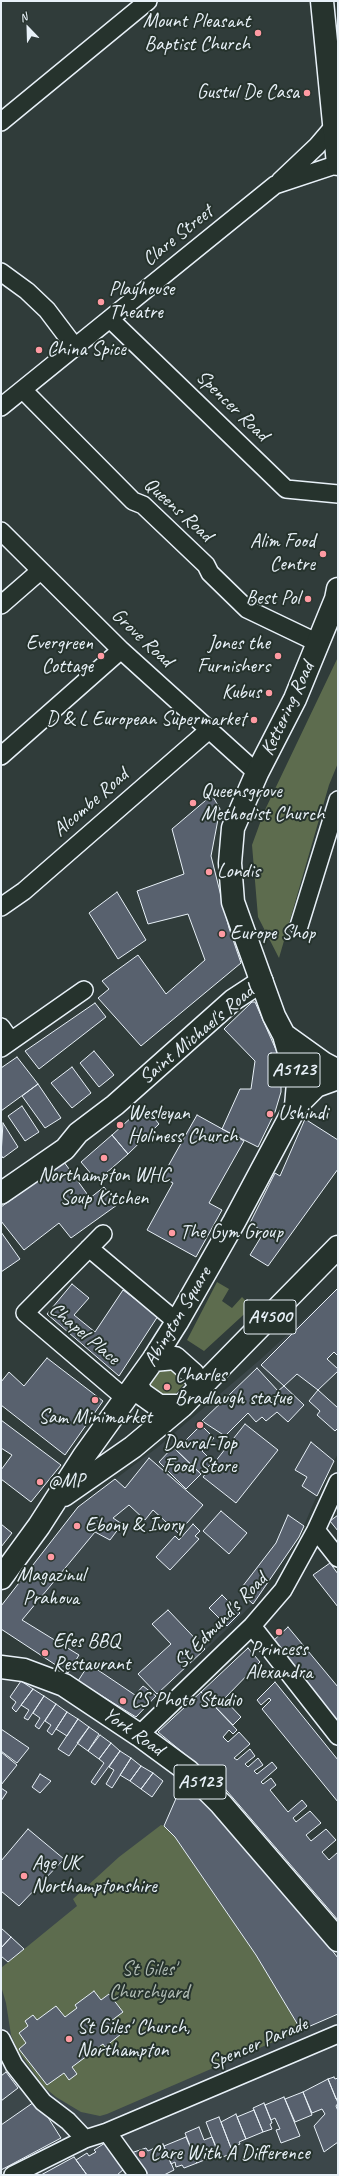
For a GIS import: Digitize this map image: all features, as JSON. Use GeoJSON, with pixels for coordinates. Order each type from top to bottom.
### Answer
{"type":"FeatureCollection","features":[{"type":"Feature","properties":{"kind":"main road"},"geometry":{"type":"LineString","coordinates":[[322,1],[332,29],[334,126],[338,164]]}},
{"type":"Feature","properties":{"kind":"main road","name":"Kettering Road"},"geometry":{"type":"LineString","coordinates":[[284,1034],[274,1016],[233,902],[230,864],[233,828],[257,773],[295,699],[338,596]]}},
{"type":"Feature","properties":{"kind":"main road","name":"A5123"},"geometry":{"type":"LineString","coordinates":[[284,1034],[323,1064],[338,1071]]}},
{"type":"Feature","properties":{"kind":"main road","name":"A5123"},"geometry":{"type":"LineString","coordinates":[[284,1034],[298,1083],[296,1106]]}},
{"type":"Feature","properties":{"kind":"main road","name":"Abington Square"},"geometry":{"type":"LineString","coordinates":[[1,1578],[55,1501],[84,1456],[153,1360],[177,1322],[234,1222],[296,1106],[316,1086],[338,1078]]}},
{"type":"Feature","properties":{"kind":"main road","name":"Abington Square"},"geometry":{"type":"LineString","coordinates":[[55,1501],[133,1447],[182,1406],[338,1247]]}},
{"type":"Feature","properties":{"kind":"main road"},"geometry":{"type":"LineString","coordinates":[[153,1360],[175,1358],[193,1374],[201,1387]]}},
{"type":"Feature","properties":{"kind":"main road"},"geometry":{"type":"LineString","coordinates":[[131,1392],[142,1394],[159,1406],[182,1406]]}},
{"type":"Feature","properties":{"kind":"main road"},"geometry":{"type":"LineString","coordinates":[[1,1653],[24,1670]]}},
{"type":"Feature","properties":{"kind":"main road","name":"York Road"},"geometry":{"type":"LineString","coordinates":[[1,1667],[24,1670],[53,1679],[64,1685],[139,1735],[206,1787],[338,1940]]}},
{"type":"Feature","properties":{"kind":"street"},"geometry":{"type":"LineString","coordinates":[[1,122],[148,1]]}},
{"type":"Feature","properties":{"kind":"street"},"geometry":{"type":"LineString","coordinates":[[275,185],[317,146],[334,126]]}},
{"type":"Feature","properties":{"kind":"street","name":"Clare Street"},"geometry":{"type":"LineString","coordinates":[[1,407],[275,185],[338,164]]}},
{"type":"Feature","properties":{"kind":"street"},"geometry":{"type":"LineString","coordinates":[[1,272],[27,291],[47,310],[75,347]]}},
{"type":"Feature","properties":{"kind":"street","name":"Spencer Road"},"geometry":{"type":"LineString","coordinates":[[110,319],[286,489],[338,494]]}},
{"type":"Feature","properties":{"kind":"street","name":"Queens Road"},"geometry":{"type":"LineString","coordinates":[[23,390],[133,501],[143,505],[206,565],[210,573],[247,609],[318,643]]}},
{"type":"Feature","properties":{"kind":"street","name":"Grove Road"},"geometry":{"type":"LineString","coordinates":[[1,532],[121,650],[257,773]]}},
{"type":"Feature","properties":{"kind":"street"},"geometry":{"type":"LineString","coordinates":[[1,605],[40,571]]}},
{"type":"Feature","properties":{"kind":"street"},"geometry":{"type":"LineString","coordinates":[[1,756],[121,650]]}},
{"type":"Feature","properties":{"kind":"street","name":"Alcombe Road"},"geometry":{"type":"LineString","coordinates":[[1,907],[24,891],[209,730]]}},
{"type":"Feature","properties":{"kind":"street"},"geometry":{"type":"LineString","coordinates":[[299,926],[338,800]]}},
{"type":"Feature","properties":{"kind":"street","name":"Saint Michael's Road"},"geometry":{"type":"LineString","coordinates":[[1,1193],[65,1149],[78,1133],[115,1105],[233,1000],[262,981]]}},
{"type":"Feature","properties":{"kind":"street"},"geometry":{"type":"LineString","coordinates":[[1,1027],[6,1044],[84,990]]}},
{"type":"Feature","properties":{"kind":"street","name":"Chapel Place"},"geometry":{"type":"LineString","coordinates":[[103,1234],[25,1313],[131,1392]]}},
{"type":"Feature","properties":{"kind":"street"},"geometry":{"type":"LineString","coordinates":[[89,1248],[177,1322]]}},
{"type":"Feature","properties":{"kind":"street","name":"St Edmund's Road"},"geometry":{"type":"LineString","coordinates":[[139,1735],[252,1626],[284,1590],[316,1530],[338,1482]]}},
{"type":"Feature","properties":{"kind":"street"},"geometry":{"type":"LineString","coordinates":[[316,1530],[338,1558]]}},
{"type":"Feature","properties":{"kind":"street"},"geometry":{"type":"LineString","coordinates":[[252,1626],[338,1736]]}},
{"type":"Feature","properties":{"kind":"street","name":"Spencer Parade"},"geometry":{"type":"LineString","coordinates":[[13,2175],[85,2138],[107,2132],[338,2034]]}},
{"type":"Feature","properties":{"kind":"street"},"geometry":{"type":"LineString","coordinates":[[1,2039],[14,2065],[43,2102],[68,2121],[85,2138]]}},
{"type":"Feature","properties":{"kind":"street"},"geometry":{"type":"LineString","coordinates":[[107,2132],[138,2175]]}},
{"type":"Feature","properties":{"kind":"shaded area"},"geometry":{"type":"Polygon","coordinates":[[[338,1288],[338,1454],[327,1472],[299,1537],[258,1599],[136,1717],[1,1629],[1,1606],[78,1507],[158,1447],[262,1358],[338,1288]]]}},
{"type":"Feature","properties":{"kind":"shaded area"},"geometry":{"type":"Polygon","coordinates":[[[1,1673],[40,1682],[124,1725],[242,1828],[338,1941],[338,2175],[1,2175],[1,1673]]]}},
{"type":"Feature","properties":{"kind":"green space"},"geometry":{"type":"Polygon","coordinates":[[[338,657],[338,763],[329,785],[279,958],[258,917],[252,845],[264,812],[338,657]]]}},
{"type":"Feature","properties":{"kind":"green space"},"geometry":{"type":"Polygon","coordinates":[[[217,1282],[229,1289],[222,1301],[232,1308],[242,1297],[252,1307],[204,1351],[187,1340],[217,1282]]]}},
{"type":"Feature","properties":{"kind":"green space"},"geometry":{"type":"Polygon","coordinates":[[[170,1365],[183,1375],[184,1384],[171,1399],[151,1391],[150,1381],[160,1368],[170,1365]]]}},
{"type":"Feature","properties":{"kind":"green space","name":"St Giles' Churchyard"},"geometry":{"type":"Polygon","coordinates":[[[161,1825],[167,1827],[175,1837],[256,1955],[301,2030],[107,2114],[100,2116],[81,2112],[56,2097],[44,2087],[17,2049],[11,2035],[6,2003],[1,1986],[1,1968],[77,1906],[73,1899],[119,1857],[161,1825]]]}},
{"type":"Feature","properties":{"kind":"building"},"geometry":{"type":"Polygon","coordinates":[[[212,795],[220,809],[211,856],[229,928],[241,963],[141,1046],[98,998],[109,989],[102,981],[138,955],[166,994],[205,960],[188,914],[148,924],[137,891],[184,874],[172,829],[212,795]]]}},
{"type":"Feature","properties":{"kind":"building"},"geometry":{"type":"Polygon","coordinates":[[[117,892],[146,940],[118,959],[89,913],[117,892]]]}},
{"type":"Feature","properties":{"kind":"building"},"geometry":{"type":"Polygon","coordinates":[[[252,1002],[255,1002],[280,1059],[281,1075],[281,1092],[275,1112],[258,1147],[222,1129],[240,1089],[251,1089],[255,1061],[224,1029],[252,1002]]]}},
{"type":"Feature","properties":{"kind":"building"},"geometry":{"type":"Polygon","coordinates":[[[95,1003],[106,1017],[39,1069],[25,1051],[95,1003]]]}},
{"type":"Feature","properties":{"kind":"building"},"geometry":{"type":"Polygon","coordinates":[[[94,1051],[114,1075],[99,1087],[80,1063],[94,1051]]]}},
{"type":"Feature","properties":{"kind":"building"},"geometry":{"type":"Polygon","coordinates":[[[17,1057],[38,1084],[1,1111],[1,1068],[17,1057]]]}},
{"type":"Feature","properties":{"kind":"building"},"geometry":{"type":"Polygon","coordinates":[[[72,1067],[91,1093],[72,1108],[51,1083],[72,1067]]]}},
{"type":"Feature","properties":{"kind":"building"},"geometry":{"type":"Polygon","coordinates":[[[38,1084],[61,1118],[45,1128],[22,1096],[38,1084]]]}},
{"type":"Feature","properties":{"kind":"building"},"geometry":{"type":"Polygon","coordinates":[[[22,1106],[39,1132],[25,1141],[8,1116],[22,1106]]]}},
{"type":"Feature","properties":{"kind":"building"},"geometry":{"type":"Polygon","coordinates":[[[144,1106],[159,1124],[128,1154],[112,1135],[144,1106]]]}},
{"type":"Feature","properties":{"kind":"building"},"geometry":{"type":"Polygon","coordinates":[[[197,1115],[244,1141],[209,1203],[222,1210],[196,1257],[147,1230],[173,1183],[162,1177],[197,1115]]]}},
{"type":"Feature","properties":{"kind":"building"},"geometry":{"type":"Polygon","coordinates":[[[305,1119],[338,1140],[338,1169],[268,1266],[250,1255],[264,1232],[250,1223],[275,1173],[280,1176],[305,1119]]]}},
{"type":"Feature","properties":{"kind":"building"},"geometry":{"type":"Polygon","coordinates":[[[3,1123],[18,1147],[3,1158],[1,1155],[3,1123]]]}},
{"type":"Feature","properties":{"kind":"building","name":"Northampton WHC Soup Kitchen"},"geometry":{"type":"Polygon","coordinates":[[[112,1135],[128,1154],[97,1181],[81,1162],[112,1135]]]}},
{"type":"Feature","properties":{"kind":"building"},"geometry":{"type":"Polygon","coordinates":[[[64,1162],[90,1198],[104,1187],[117,1205],[71,1238],[59,1223],[24,1250],[1,1221],[1,1207],[64,1162]]]}},
{"type":"Feature","properties":{"kind":"building"},"geometry":{"type":"Polygon","coordinates":[[[1,1232],[20,1259],[1,1272],[1,1232]]]}},
{"type":"Feature","properties":{"kind":"building"},"geometry":{"type":"Polygon","coordinates":[[[72,1284],[89,1298],[74,1315],[95,1332],[123,1290],[158,1316],[119,1376],[47,1314],[72,1284]]]}},
{"type":"Feature","properties":{"kind":"building"},"geometry":{"type":"Polygon","coordinates":[[[338,1288],[338,1356],[334,1352],[327,1359],[338,1369],[338,1371],[318,1390],[297,1374],[284,1386],[261,1365],[338,1288]]]}},
{"type":"Feature","properties":{"kind":"building"},"geometry":{"type":"Polygon","coordinates":[[[47,1358],[103,1401],[65,1455],[1,1405],[1,1382],[9,1372],[24,1386],[47,1358]]]}},
{"type":"Feature","properties":{"kind":"building"},"geometry":{"type":"Polygon","coordinates":[[[257,1368],[278,1391],[284,1386],[304,1405],[288,1422],[277,1412],[266,1421],[262,1417],[256,1422],[248,1413],[225,1436],[202,1421],[257,1368]]]}},
{"type":"Feature","properties":{"kind":"building"},"geometry":{"type":"Polygon","coordinates":[[[318,1390],[338,1408],[338,1428],[335,1431],[317,1415],[320,1411],[309,1401],[318,1390]]]}},
{"type":"Feature","properties":{"kind":"building"},"geometry":{"type":"Polygon","coordinates":[[[1,1420],[61,1465],[31,1502],[1,1479],[1,1470],[12,1455],[1,1448],[1,1420]]]}},
{"type":"Feature","properties":{"kind":"building"},"geometry":{"type":"Polygon","coordinates":[[[245,1424],[278,1450],[236,1503],[203,1477],[245,1424]]]}},
{"type":"Feature","properties":{"kind":"building"},"geometry":{"type":"Polygon","coordinates":[[[201,1425],[214,1438],[202,1451],[213,1462],[201,1474],[176,1450],[201,1425]]]}},
{"type":"Feature","properties":{"kind":"building"},"geometry":{"type":"Polygon","coordinates":[[[311,1442],[334,1461],[317,1496],[302,1486],[307,1477],[295,1470],[311,1442]]]}},
{"type":"Feature","properties":{"kind":"building"},"geometry":{"type":"Polygon","coordinates":[[[173,1447],[201,1474],[186,1489],[159,1462],[173,1447]]]}},
{"type":"Feature","properties":{"kind":"building"},"geometry":{"type":"Polygon","coordinates":[[[149,1458],[203,1505],[178,1533],[153,1510],[145,1520],[129,1505],[113,1518],[122,1524],[110,1540],[95,1532],[22,1620],[79,1655],[68,1673],[1,1629],[1,1606],[78,1507],[115,1479],[125,1488],[149,1458]]]}},
{"type":"Feature","properties":{"kind":"building"},"geometry":{"type":"Polygon","coordinates":[[[221,1511],[247,1533],[229,1554],[203,1531],[221,1511]]]}},
{"type":"Feature","properties":{"kind":"building"},"geometry":{"type":"Polygon","coordinates":[[[288,1515],[304,1526],[299,1537],[253,1604],[239,1591],[276,1543],[288,1515]]]}},
{"type":"Feature","properties":{"kind":"building"},"geometry":{"type":"Polygon","coordinates":[[[338,1515],[338,1531],[330,1521],[338,1515]]]}},
{"type":"Feature","properties":{"kind":"building"},"geometry":{"type":"Polygon","coordinates":[[[1,1524],[12,1533],[1,1547],[1,1524]]]}},
{"type":"Feature","properties":{"kind":"building"},"geometry":{"type":"Polygon","coordinates":[[[193,1524],[200,1531],[195,1536],[199,1539],[170,1570],[156,1557],[175,1536],[179,1540],[193,1524]]]}},
{"type":"Feature","properties":{"kind":"building"},"geometry":{"type":"Polygon","coordinates":[[[330,1563],[338,1574],[338,1607],[313,1575],[330,1563]]]}},
{"type":"Feature","properties":{"kind":"building"},"geometry":{"type":"Polygon","coordinates":[[[222,1595],[240,1613],[227,1626],[209,1608],[222,1595]]]}},
{"type":"Feature","properties":{"kind":"building"},"geometry":{"type":"Polygon","coordinates":[[[168,1610],[205,1649],[157,1694],[138,1674],[171,1644],[152,1624],[168,1610]]]}},
{"type":"Feature","properties":{"kind":"building"},"geometry":{"type":"Polygon","coordinates":[[[288,1627],[338,1687],[338,1721],[272,1642],[288,1627]]]}},
{"type":"Feature","properties":{"kind":"building"},"geometry":{"type":"Polygon","coordinates":[[[248,1648],[260,1662],[224,1699],[241,1717],[233,1725],[201,1692],[248,1648]]]}},
{"type":"Feature","properties":{"kind":"building"},"geometry":{"type":"Polygon","coordinates":[[[89,1664],[135,1695],[143,1686],[156,1696],[136,1717],[78,1681],[89,1664]]]}},
{"type":"Feature","properties":{"kind":"building"},"geometry":{"type":"Polygon","coordinates":[[[21,1681],[33,1689],[16,1712],[12,1708],[16,1702],[10,1697],[21,1681]]]}},
{"type":"Feature","properties":{"kind":"building"},"geometry":{"type":"Polygon","coordinates":[[[275,1682],[338,1760],[338,1802],[262,1709],[271,1700],[269,1698],[261,1705],[257,1700],[275,1682]]]}},
{"type":"Feature","properties":{"kind":"building"},"geometry":{"type":"Polygon","coordinates":[[[33,1689],[44,1696],[28,1720],[24,1718],[29,1710],[21,1705],[33,1689]]]}},
{"type":"Feature","properties":{"kind":"building"},"geometry":{"type":"Polygon","coordinates":[[[201,1692],[237,1730],[233,1734],[229,1730],[223,1737],[228,1742],[239,1732],[250,1744],[234,1758],[237,1760],[250,1749],[255,1756],[245,1764],[248,1767],[258,1758],[263,1765],[254,1771],[257,1774],[272,1762],[277,1768],[261,1782],[263,1784],[271,1778],[276,1785],[270,1790],[288,1812],[302,1800],[307,1806],[293,1818],[296,1822],[310,1811],[321,1823],[306,1835],[311,1841],[326,1829],[336,1840],[322,1852],[329,1860],[338,1852],[338,1920],[221,1784],[158,1732],[201,1692]]]}},
{"type":"Feature","properties":{"kind":"building"},"geometry":{"type":"Polygon","coordinates":[[[44,1696],[56,1704],[39,1729],[35,1726],[40,1718],[33,1713],[44,1696]]]}},
{"type":"Feature","properties":{"kind":"building"},"geometry":{"type":"Polygon","coordinates":[[[56,1704],[67,1712],[52,1735],[47,1731],[51,1725],[45,1721],[56,1704]]]}},
{"type":"Feature","properties":{"kind":"building"},"geometry":{"type":"Polygon","coordinates":[[[67,1712],[78,1719],[67,1736],[56,1729],[67,1712]]]}},
{"type":"Feature","properties":{"kind":"building"},"geometry":{"type":"Polygon","coordinates":[[[78,1719],[89,1727],[69,1756],[58,1749],[78,1719]]]}},
{"type":"Feature","properties":{"kind":"building"},"geometry":{"type":"Polygon","coordinates":[[[89,1727],[99,1734],[88,1751],[77,1743],[89,1727]]]}},
{"type":"Feature","properties":{"kind":"building"},"geometry":{"type":"Polygon","coordinates":[[[1,1729],[29,1748],[17,1763],[1,1751],[1,1729]]]}},
{"type":"Feature","properties":{"kind":"building"},"geometry":{"type":"Polygon","coordinates":[[[100,1735],[111,1743],[99,1759],[88,1751],[100,1735]]]}},
{"type":"Feature","properties":{"kind":"building"},"geometry":{"type":"Polygon","coordinates":[[[111,1743],[120,1751],[95,1785],[91,1782],[104,1763],[99,1759],[111,1743]]]}},
{"type":"Feature","properties":{"kind":"building"},"geometry":{"type":"Polygon","coordinates":[[[120,1751],[131,1758],[112,1788],[106,1784],[114,1770],[109,1767],[120,1751]]]}},
{"type":"Feature","properties":{"kind":"building"},"geometry":{"type":"Polygon","coordinates":[[[1,1752],[17,1765],[1,1785],[1,1752]]]}},
{"type":"Feature","properties":{"kind":"building"},"geometry":{"type":"Polygon","coordinates":[[[131,1758],[141,1766],[130,1781],[120,1775],[131,1758]]]}},
{"type":"Feature","properties":{"kind":"building"},"geometry":{"type":"Polygon","coordinates":[[[141,1766],[153,1773],[141,1789],[130,1781],[141,1766]]]}},
{"type":"Feature","properties":{"kind":"building"},"geometry":{"type":"Polygon","coordinates":[[[153,1773],[163,1781],[152,1797],[141,1789],[153,1773]]]}},
{"type":"Feature","properties":{"kind":"building"},"geometry":{"type":"Polygon","coordinates":[[[40,1774],[51,1781],[40,1793],[32,1787],[40,1774]]]}},
{"type":"Feature","properties":{"kind":"building"},"geometry":{"type":"Polygon","coordinates":[[[185,1778],[298,1907],[338,1958],[338,2014],[301,2030],[256,1955],[175,1837],[164,1826],[185,1778]]]}},
{"type":"Feature","properties":{"kind":"building"},"geometry":{"type":"Polygon","coordinates":[[[1,1788],[7,1792],[1,1801],[1,1788]]]}},
{"type":"Feature","properties":{"kind":"building","name":"Age UK Northamptonshire"},"geometry":{"type":"Polygon","coordinates":[[[28,1829],[64,1859],[19,1906],[1,1891],[1,1861],[28,1829]]]}},
{"type":"Feature","properties":{"kind":"building"},"geometry":{"type":"Polygon","coordinates":[[[1,1928],[11,1937],[1,1948],[1,1928]]]}},
{"type":"Feature","properties":{"kind":"building"},"geometry":{"type":"Polygon","coordinates":[[[11,1937],[24,1949],[8,1962],[1,1956],[1,1948],[11,1937]]]}},
{"type":"Feature","properties":{"kind":"building","name":"St Giles' Church, Northampton"},"geometry":{"type":"Polygon","coordinates":[[[94,1991],[101,2000],[109,1994],[123,2012],[111,2021],[121,2034],[105,2047],[103,2044],[72,2067],[77,2074],[69,2080],[64,2073],[47,2085],[19,2049],[26,2043],[19,2033],[28,2026],[25,2021],[33,2015],[37,2020],[56,2006],[65,2017],[77,2008],[75,2005],[94,1991]]]}},
{"type":"Feature","properties":{"kind":"building"},"geometry":{"type":"Polygon","coordinates":[[[6,2072],[18,2088],[1,2101],[1,2076],[6,2072]]]}},
{"type":"Feature","properties":{"kind":"building"},"geometry":{"type":"Polygon","coordinates":[[[334,2077],[335,2079],[338,2078],[338,2098],[336,2099],[328,2079],[334,2077]]]}},
{"type":"Feature","properties":{"kind":"building"},"geometry":{"type":"Polygon","coordinates":[[[328,2079],[338,2103],[336,2106],[338,2111],[338,2142],[324,2152],[314,2126],[325,2114],[322,2109],[312,2113],[303,2092],[328,2079]]]}},
{"type":"Feature","properties":{"kind":"building"},"geometry":{"type":"Polygon","coordinates":[[[303,2092],[312,2115],[295,2122],[285,2099],[303,2092]]]}},
{"type":"Feature","properties":{"kind":"building"},"geometry":{"type":"Polygon","coordinates":[[[284,2097],[300,2136],[281,2143],[276,2130],[280,2129],[275,2118],[271,2120],[265,2105],[284,2097]]]}},
{"type":"Feature","properties":{"kind":"building"},"geometry":{"type":"Polygon","coordinates":[[[37,2100],[61,2138],[1,2170],[1,2125],[37,2100]]]}},
{"type":"Feature","properties":{"kind":"building"},"geometry":{"type":"Polygon","coordinates":[[[264,2103],[272,2123],[270,2124],[272,2129],[263,2132],[253,2108],[264,2103]]]}},
{"type":"Feature","properties":{"kind":"building"},"geometry":{"type":"Polygon","coordinates":[[[254,2110],[263,2132],[246,2139],[237,2117],[254,2110]]]}},
{"type":"Feature","properties":{"kind":"building"},"geometry":{"type":"Polygon","coordinates":[[[236,2114],[246,2139],[239,2142],[240,2144],[231,2148],[221,2122],[236,2114]]]}},
{"type":"Feature","properties":{"kind":"building"},"geometry":{"type":"Polygon","coordinates":[[[219,2117],[233,2153],[220,2158],[206,2122],[219,2117]]]}},
{"type":"Feature","properties":{"kind":"building"},"geometry":{"type":"Polygon","coordinates":[[[199,2127],[204,2140],[212,2137],[219,2154],[197,2163],[185,2133],[199,2127]]]}},
{"type":"Feature","properties":{"kind":"building"},"geometry":{"type":"Polygon","coordinates":[[[186,2137],[197,2163],[184,2168],[182,2165],[176,2167],[175,2162],[171,2164],[164,2146],[186,2137]]]}},
{"type":"Feature","properties":{"kind":"building"},"geometry":{"type":"Polygon","coordinates":[[[105,2143],[124,2169],[117,2175],[87,2175],[76,2160],[87,2153],[89,2156],[96,2152],[94,2150],[105,2143]]]}},
{"type":"Feature","properties":{"kind":"building"},"geometry":{"type":"Polygon","coordinates":[[[163,2144],[174,2170],[164,2175],[147,2175],[131,2153],[146,2148],[148,2151],[163,2144]]]}},
{"type":"Feature","properties":{"kind":"building"},"geometry":{"type":"Polygon","coordinates":[[[74,2157],[87,2175],[41,2175],[74,2157]]]}},
{"type":"Feature","properties":{"kind":"place","name":"Mount Pleasant Baptist Church"},"geometry":{"type":"Point","coordinates":[258,33]}},
{"type":"Feature","properties":{"kind":"place","name":"Gustul De Casa"},"geometry":{"type":"Point","coordinates":[307,93]}},
{"type":"Feature","properties":{"kind":"place","name":"Playhouse Theatre"},"geometry":{"type":"Point","coordinates":[101,302]}},
{"type":"Feature","properties":{"kind":"place","name":"China Spice"},"geometry":{"type":"Point","coordinates":[39,350]}},
{"type":"Feature","properties":{"kind":"place","name":"Alim Food Centre"},"geometry":{"type":"Point","coordinates":[323,554]}},
{"type":"Feature","properties":{"kind":"place","name":"Best Pol"},"geometry":{"type":"Point","coordinates":[308,599]}},
{"type":"Feature","properties":{"kind":"place","name":"Evergreen Cottage"},"geometry":{"type":"Point","coordinates":[101,656]}},
{"type":"Feature","properties":{"kind":"place","name":"Jones the Furnishers"},"geometry":{"type":"Point","coordinates":[278,656]}},
{"type":"Feature","properties":{"kind":"place","name":"Kubus"},"geometry":{"type":"Point","coordinates":[269,693]}},
{"type":"Feature","properties":{"kind":"place","name":"D & L European Supermarket"},"geometry":{"type":"Point","coordinates":[254,720]}},
{"type":"Feature","properties":{"kind":"place","name":"Queensgrove Methodist Church"},"geometry":{"type":"Point","coordinates":[193,803]}},
{"type":"Feature","properties":{"kind":"place","name":"Londis"},"geometry":{"type":"Point","coordinates":[209,872]}},
{"type":"Feature","properties":{"kind":"place","name":"Europe Shop"},"geometry":{"type":"Point","coordinates":[222,934]}},
{"type":"Feature","properties":{"kind":"place","name":"Ushindi"},"geometry":{"type":"Point","coordinates":[270,1114]}},
{"type":"Feature","properties":{"kind":"place","name":"Wesleyan Holiness Church"},"geometry":{"type":"Point","coordinates":[120,1125]}},
{"type":"Feature","properties":{"kind":"place","name":"Northampton WHC Soup Kitchen"},"geometry":{"type":"Point","coordinates":[104,1158]}},
{"type":"Feature","properties":{"kind":"place","name":"The Gym Group"},"geometry":{"type":"Point","coordinates":[172,1233]}},
{"type":"Feature","properties":{"kind":"place","name":"Charles Bradlaugh statue"},"geometry":{"type":"Point","coordinates":[167,1387]}},
{"type":"Feature","properties":{"kind":"place","name":"Sam Minimarket"},"geometry":{"type":"Point","coordinates":[95,1400]}},
{"type":"Feature","properties":{"kind":"place","name":"Davral-Top Food Store"},"geometry":{"type":"Point","coordinates":[200,1425]}},
{"type":"Feature","properties":{"kind":"place","name":"@MP"},"geometry":{"type":"Point","coordinates":[40,1482]}},
{"type":"Feature","properties":{"kind":"place","name":"Ebony & Ivory"},"geometry":{"type":"Point","coordinates":[77,1526]}},
{"type":"Feature","properties":{"kind":"place","name":"Magazinul Prahova"},"geometry":{"type":"Point","coordinates":[51,1557]}},
{"type":"Feature","properties":{"kind":"place","name":"Princess Alexandra"},"geometry":{"type":"Point","coordinates":[279,1632]}},
{"type":"Feature","properties":{"kind":"place","name":"Efes BBQ Restaurant"},"geometry":{"type":"Point","coordinates":[45,1653]}},
{"type":"Feature","properties":{"kind":"place","name":"CS Photo Studio"},"geometry":{"type":"Point","coordinates":[123,1701]}},
{"type":"Feature","properties":{"kind":"place","name":"Age UK Northamptonshire"},"geometry":{"type":"Point","coordinates":[24,1876]}},
{"type":"Feature","properties":{"kind":"place","name":"St Giles' Church, Northampton"},"geometry":{"type":"Point","coordinates":[69,2039]}},
{"type":"Feature","properties":{"kind":"place","name":"Care With A Difference"},"geometry":{"type":"Point","coordinates":[142,2154]}}]}
